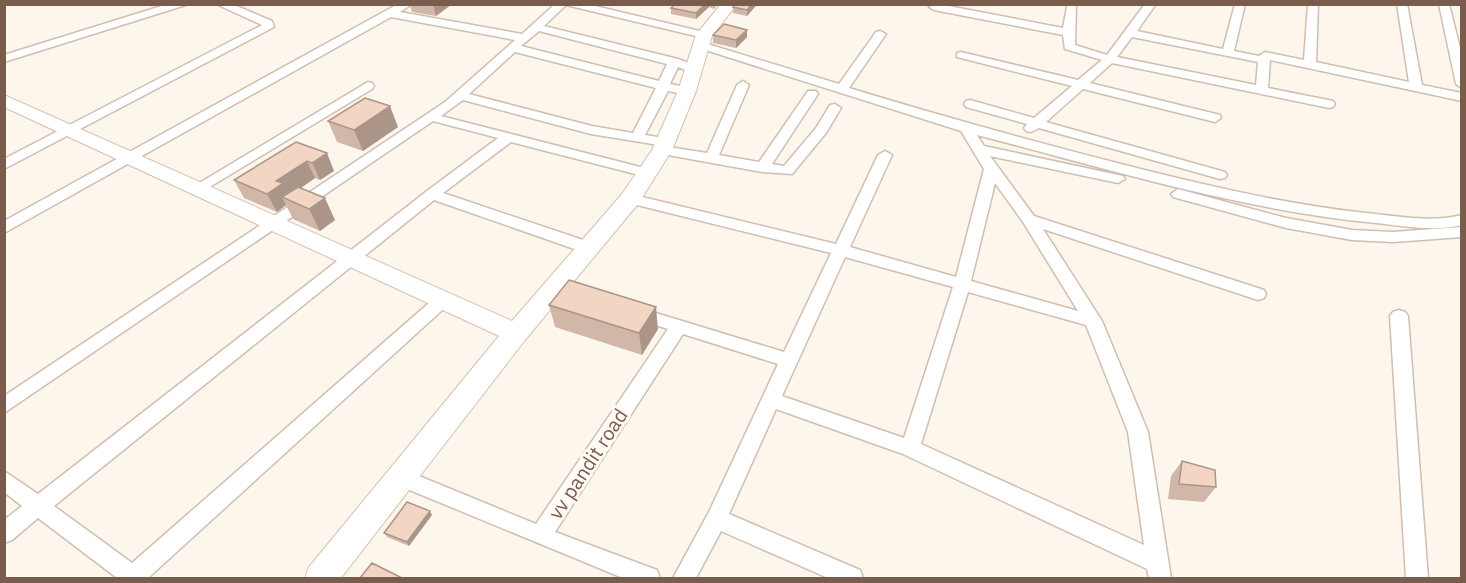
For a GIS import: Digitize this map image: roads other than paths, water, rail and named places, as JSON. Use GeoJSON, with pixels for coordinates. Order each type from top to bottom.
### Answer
{"type":"FeatureCollection","features":[{"type":"Feature","properties":{"kind":"main road"},"geometry":{"type":"LineString","coordinates":[[321,579],[516,333],[567,290],[589,248],[630,199],[647,173],[653,142],[685,74],[702,40],[730,4]]}},
{"type":"Feature","properties":{"kind":"main road"},"geometry":{"type":"LineString","coordinates":[[4,100],[516,333]]}},
{"type":"Feature","properties":{"kind":"street"},"geometry":{"type":"LineString","coordinates":[[4,59],[146,13],[184,4]]}},
{"type":"Feature","properties":{"kind":"street"},"geometry":{"type":"LineString","coordinates":[[4,165],[235,46],[269,26],[268,23],[221,4]]}},
{"type":"Feature","properties":{"kind":"street"},"geometry":{"type":"LineString","coordinates":[[4,228],[407,4]]}},
{"type":"Feature","properties":{"kind":"street"},"geometry":{"type":"LineString","coordinates":[[4,406],[431,117],[460,95],[562,4]]}},
{"type":"Feature","properties":{"kind":"street"},"geometry":{"type":"LineString","coordinates":[[571,4],[598,7],[702,40],[842,89],[974,140],[1060,165],[1290,222],[1352,235],[1419,237],[1461,232]]}},
{"type":"Feature","properties":{"kind":"street"},"geometry":{"type":"LineString","coordinates":[[1017,141],[1110,59],[1151,4]]}},
{"type":"Feature","properties":{"kind":"street"},"geometry":{"type":"LineString","coordinates":[[1228,53],[1240,4]]}},
{"type":"Feature","properties":{"kind":"street"},"geometry":{"type":"LineString","coordinates":[[1310,64],[1313,4]]}},
{"type":"Feature","properties":{"kind":"street"},"geometry":{"type":"LineString","coordinates":[[1402,4],[1416,87]]}},
{"type":"Feature","properties":{"kind":"street"},"geometry":{"type":"LineString","coordinates":[[1444,4],[1461,84]]}},
{"type":"Feature","properties":{"kind":"street"},"geometry":{"type":"LineString","coordinates":[[1069,5],[1068,47],[1110,59],[1210,64],[1228,53],[1264,60]]}},
{"type":"Feature","properties":{"kind":"street"},"geometry":{"type":"LineString","coordinates":[[934,7],[1032,24],[1068,33]]}},
{"type":"Feature","properties":{"kind":"street"},"geometry":{"type":"LineString","coordinates":[[391,14],[519,43],[635,80],[663,85],[685,74]]}},
{"type":"Feature","properties":{"kind":"street"},"geometry":{"type":"LineString","coordinates":[[537,27],[685,74]]}},
{"type":"Feature","properties":{"kind":"street"},"geometry":{"type":"LineString","coordinates":[[1130,33],[1210,64],[1262,90],[1329,104]]}},
{"type":"Feature","properties":{"kind":"street"},"geometry":{"type":"LineString","coordinates":[[842,89],[880,34]]}},
{"type":"Feature","properties":{"kind":"street"},"geometry":{"type":"LineString","coordinates":[[961,55],[1215,118]]}},
{"type":"Feature","properties":{"kind":"street"},"geometry":{"type":"LineString","coordinates":[[1262,90],[1265,55],[1456,96]]}},
{"type":"Feature","properties":{"kind":"street"},"geometry":{"type":"LineString","coordinates":[[653,142],[651,114],[663,85],[685,74]]}},
{"type":"Feature","properties":{"kind":"street"},"geometry":{"type":"LineString","coordinates":[[711,159],[743,85]]}},
{"type":"Feature","properties":{"kind":"street"},"geometry":{"type":"LineString","coordinates":[[198,188],[368,86]]}},
{"type":"Feature","properties":{"kind":"street"},"geometry":{"type":"LineString","coordinates":[[762,168],[812,94]]}},
{"type":"Feature","properties":{"kind":"street"},"geometry":{"type":"LineString","coordinates":[[460,95],[591,130],[653,142],[711,159],[783,172],[790,170],[835,108]]}},
{"type":"Feature","properties":{"kind":"street"},"geometry":{"type":"LineString","coordinates":[[970,104],[1220,175]]}},
{"type":"Feature","properties":{"kind":"street"},"geometry":{"type":"LineString","coordinates":[[431,117],[647,173]]}},
{"type":"Feature","properties":{"kind":"street"},"geometry":{"type":"LineString","coordinates":[[4,533],[432,194],[507,138]]}},
{"type":"Feature","properties":{"kind":"street"},"geometry":{"type":"LineString","coordinates":[[974,140],[1017,141],[1174,182],[1290,208],[1410,222],[1451,223],[1461,220]]}},
{"type":"Feature","properties":{"kind":"street"},"geometry":{"type":"LineString","coordinates":[[974,140],[991,169],[1029,219],[1093,321],[1138,432],[1158,570]]}},
{"type":"Feature","properties":{"kind":"street"},"geometry":{"type":"LineString","coordinates":[[684,579],[716,519],[885,155]]}},
{"type":"Feature","properties":{"kind":"street"},"geometry":{"type":"LineString","coordinates":[[910,448],[963,282],[991,169]]}},
{"type":"Feature","properties":{"kind":"street"},"geometry":{"type":"LineString","coordinates":[[432,194],[589,248]]}},
{"type":"Feature","properties":{"kind":"street"},"geometry":{"type":"LineString","coordinates":[[630,199],[963,282],[1093,321]]}},
{"type":"Feature","properties":{"kind":"street"},"geometry":{"type":"LineString","coordinates":[[1029,219],[1258,294]]}},
{"type":"Feature","properties":{"kind":"street"},"geometry":{"type":"LineString","coordinates":[[4,480],[133,578],[444,299]]}},
{"type":"Feature","properties":{"kind":"street"},"geometry":{"type":"LineString","coordinates":[[622,309],[789,360]]}},
{"type":"Feature","properties":{"kind":"street"},"geometry":{"type":"LineString","coordinates":[[1399,315],[1417,579]]}},
{"type":"Feature","properties":{"kind":"street","name":"vv pandit road"},"geometry":{"type":"LineString","coordinates":[[402,478],[540,536],[678,327]]}},
{"type":"Feature","properties":{"kind":"street"},"geometry":{"type":"LineString","coordinates":[[771,400],[910,448],[1158,570]]}},
{"type":"Feature","properties":{"kind":"street"},"geometry":{"type":"LineString","coordinates":[[716,519],[852,579]]}},
{"type":"Feature","properties":{"kind":"street"},"geometry":{"type":"LineString","coordinates":[[540,536],[649,579]]}}]}
